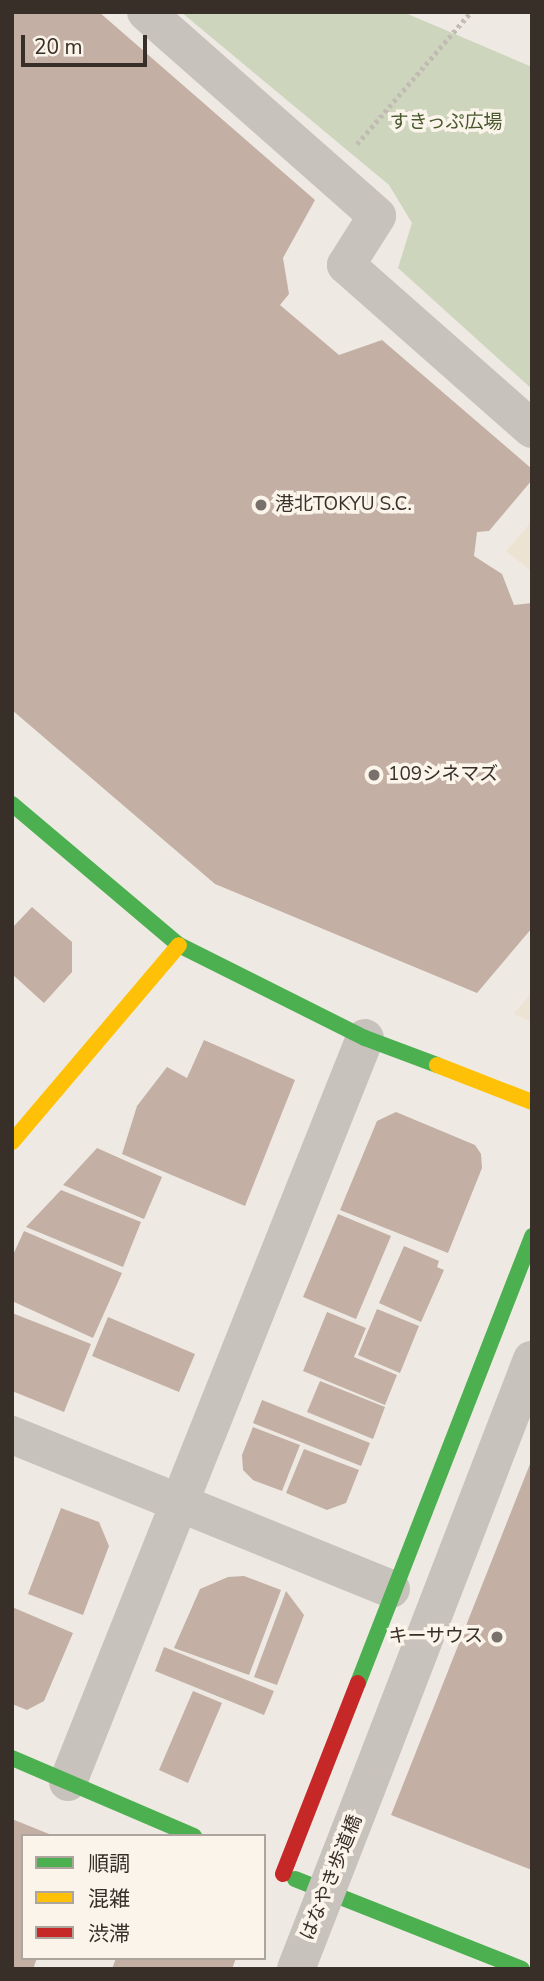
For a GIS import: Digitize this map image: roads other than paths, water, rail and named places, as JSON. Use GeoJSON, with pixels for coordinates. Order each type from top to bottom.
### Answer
{"type":"FeatureCollection","features":[{"type":"Feature","properties":{"kind":"street"},"geometry":{"type":"LineString","coordinates":[[146,12],[377,216],[346,265],[532,429]]}},
{"type":"Feature","properties":{"kind":"street"},"geometry":{"type":"LineString","coordinates":[[12,804],[179,945],[365,1038],[532,1102]]}},
{"type":"Feature","properties":{"kind":"street"},"geometry":{"type":"LineString","coordinates":[[12,1142],[179,945]]}},
{"type":"Feature","properties":{"kind":"street"},"geometry":{"type":"LineString","coordinates":[[68,1782],[365,1038]]}},
{"type":"Feature","properties":{"kind":"street"},"geometry":{"type":"LineString","coordinates":[[283,1874],[391,1589],[532,1236]]}},
{"type":"Feature","properties":{"kind":"street","name":"はなやき歩道橋"},"geometry":{"type":"LineString","coordinates":[[296,1969],[532,1360]]}},
{"type":"Feature","properties":{"kind":"street"},"geometry":{"type":"LineString","coordinates":[[12,1435],[391,1589]]}},
{"type":"Feature","properties":{"kind":"street"},"geometry":{"type":"LineString","coordinates":[[12,1758],[189,1834]]}},
{"type":"Feature","properties":{"kind":"street"},"geometry":{"type":"LineString","coordinates":[[266,1867],[522,1969]]}},
{"type":"Feature","properties":{"kind":"place","name":"港北TOKYU S.C."},"geometry":{"type":"Point","coordinates":[261,505]}},
{"type":"Feature","properties":{"kind":"place","name":"109シネマズ"},"geometry":{"type":"Point","coordinates":[374,775]}},
{"type":"Feature","properties":{"kind":"place","name":"キーサウス"},"geometry":{"type":"Point","coordinates":[497,1637]}},
{"type":"Feature","properties":{"kind":"park label","name":"すきっぷ広場"},"geometry":{"type":"Point","coordinates":[446,123]}}]}
